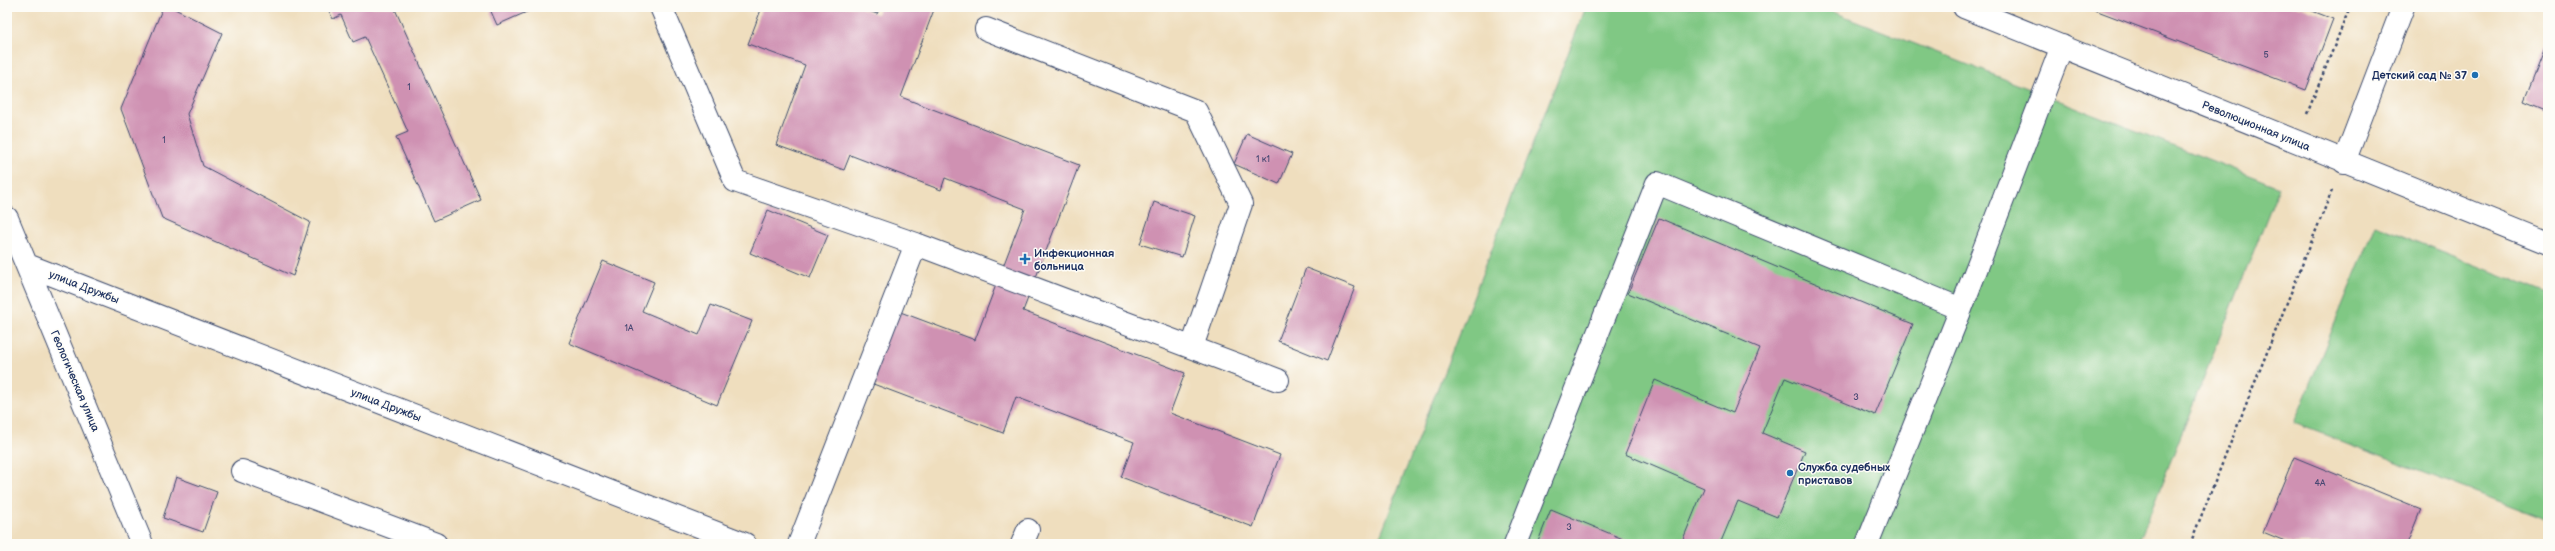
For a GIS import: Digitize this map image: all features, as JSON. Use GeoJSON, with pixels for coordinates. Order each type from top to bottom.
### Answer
{"type":"FeatureCollection","features":[{"type":"Feature","properties":{"kind":"main road"},"geometry":{"type":"LineString","coordinates":[[661,7],[735,181],[916,244],[1278,380]]}},
{"type":"Feature","properties":{"kind":"main road","name":"Революционная улица"},"geometry":{"type":"LineString","coordinates":[[1964,7],[2344,162],[2548,243]]}},
{"type":"Feature","properties":{"kind":"main road"},"geometry":{"type":"LineString","coordinates":[[2344,162],[2403,7]]}},
{"type":"Feature","properties":{"kind":"main road"},"geometry":{"type":"LineString","coordinates":[[986,30],[1196,111],[1241,204],[1192,348]]}},
{"type":"Feature","properties":{"kind":"main road"},"geometry":{"type":"LineString","coordinates":[[1867,544],[1961,309],[2062,46]]}},
{"type":"Feature","properties":{"kind":"main road"},"geometry":{"type":"LineString","coordinates":[[1515,544],[1657,183],[1961,309]]}},
{"type":"Feature","properties":{"kind":"main road","name":"Геологическая улица"},"geometry":{"type":"LineString","coordinates":[[7,218],[142,544]]}},
{"type":"Feature","properties":{"kind":"main road"},"geometry":{"type":"LineString","coordinates":[[799,544],[916,244]]}},
{"type":"Feature","properties":{"kind":"main road","name":"улица Дружбы"},"geometry":{"type":"LineString","coordinates":[[27,265],[745,544]]}},
{"type":"Feature","properties":{"kind":"main road"},"geometry":{"type":"LineString","coordinates":[[242,471],[436,544]]}},
{"type":"Feature","properties":{"kind":"path"},"geometry":{"type":"LineString","coordinates":[[2296,142],[2350,7]]}},
{"type":"Feature","properties":{"kind":"path"},"geometry":{"type":"LineString","coordinates":[[2190,544],[2344,162]]}},
{"type":"Feature","properties":{"kind":"green space"},"geometry":{"type":"Polygon","coordinates":[[[1586,7],[1821,7],[2279,187],[2138,544],[1377,544],[1586,7]]]}},
{"type":"Feature","properties":{"kind":"green space"},"geometry":{"type":"Polygon","coordinates":[[[2375,225],[2548,294],[2548,520],[2294,423],[2375,225]]]}},
{"type":"Feature","properties":{"kind":"building"},"geometry":{"type":"Polygon","coordinates":[[[163,7],[171,7],[222,33],[187,114],[203,166],[310,222],[293,276],[162,218],[121,109],[163,7]]]}},
{"type":"Feature","properties":{"kind":"building"},"geometry":{"type":"Polygon","coordinates":[[[327,7],[394,7],[481,200],[434,221],[396,137],[408,132],[365,37],[353,42],[341,15],[333,19],[327,7]]]}},
{"type":"Feature","properties":{"kind":"building"},"geometry":{"type":"Polygon","coordinates":[[[489,7],[538,7],[497,25],[489,7]]]}},
{"type":"Feature","properties":{"kind":"building","name":"Инфекционная больница"},"geometry":{"type":"Polygon","coordinates":[[[762,7],[858,7],[877,14],[880,7],[935,7],[901,97],[1079,165],[1023,311],[1185,373],[1170,413],[1280,455],[1253,527],[1121,477],[1134,442],[1016,397],[1003,433],[868,382],[895,310],[975,340],[1025,209],[945,178],[941,190],[850,155],[844,170],[776,145],[805,65],[748,44],[762,7]]]}},
{"type":"Feature","properties":{"kind":"building"},"geometry":{"type":"Polygon","coordinates":[[[2087,7],[2302,7],[2333,19],[2306,90],[2087,7]]]}},
{"type":"Feature","properties":{"kind":"building"},"geometry":{"type":"Polygon","coordinates":[[[2548,40],[2548,111],[2524,101],[2548,40]]]}},
{"type":"Feature","properties":{"kind":"building"},"geometry":{"type":"Polygon","coordinates":[[[1247,134],[1292,154],[1279,184],[1234,164],[1247,134]]]}},
{"type":"Feature","properties":{"kind":"building"},"geometry":{"type":"Polygon","coordinates":[[[1154,202],[1195,216],[1182,257],[1140,244],[1154,202]]]}},
{"type":"Feature","properties":{"kind":"building"},"geometry":{"type":"Polygon","coordinates":[[[768,210],[828,235],[810,278],[750,253],[768,210]]]}},
{"type":"Feature","properties":{"kind":"building"},"geometry":{"type":"Polygon","coordinates":[[[1659,218],[1913,324],[1875,415],[1785,378],[1762,433],[1805,451],[1777,517],[1738,501],[1720,544],[1681,544],[1704,488],[1625,454],[1655,380],[1733,413],[1760,348],[1628,293],[1659,218]]]}},
{"type":"Feature","properties":{"kind":"building"},"geometry":{"type":"Polygon","coordinates":[[[603,261],[654,282],[642,311],[699,335],[711,305],[752,321],[717,405],[569,343],[603,261]]]}},
{"type":"Feature","properties":{"kind":"building"},"geometry":{"type":"Polygon","coordinates":[[[1306,268],[1355,287],[1327,361],[1278,341],[1306,268]]]}},
{"type":"Feature","properties":{"kind":"building"},"geometry":{"type":"Polygon","coordinates":[[[2294,457],[2421,509],[2407,544],[2292,544],[2263,532],[2294,457]]]}},
{"type":"Feature","properties":{"kind":"building"},"geometry":{"type":"Polygon","coordinates":[[[176,477],[217,492],[203,532],[163,518],[176,477]]]}},
{"type":"Feature","properties":{"kind":"building"},"geometry":{"type":"Polygon","coordinates":[[[1551,509],[1635,544],[1537,544],[1551,509]]]}},
{"type":"Feature","properties":{"kind":"place","name":"Детский сад № 37"},"geometry":{"type":"Point","coordinates":[2475,75]}},
{"type":"Feature","properties":{"kind":"place","name":"Инфекционная больница"},"geometry":{"type":"Point","coordinates":[1025,259]}},
{"type":"Feature","properties":{"kind":"place","name":"Служба судебных приставов"},"geometry":{"type":"Point","coordinates":[1790,473]}}]}
